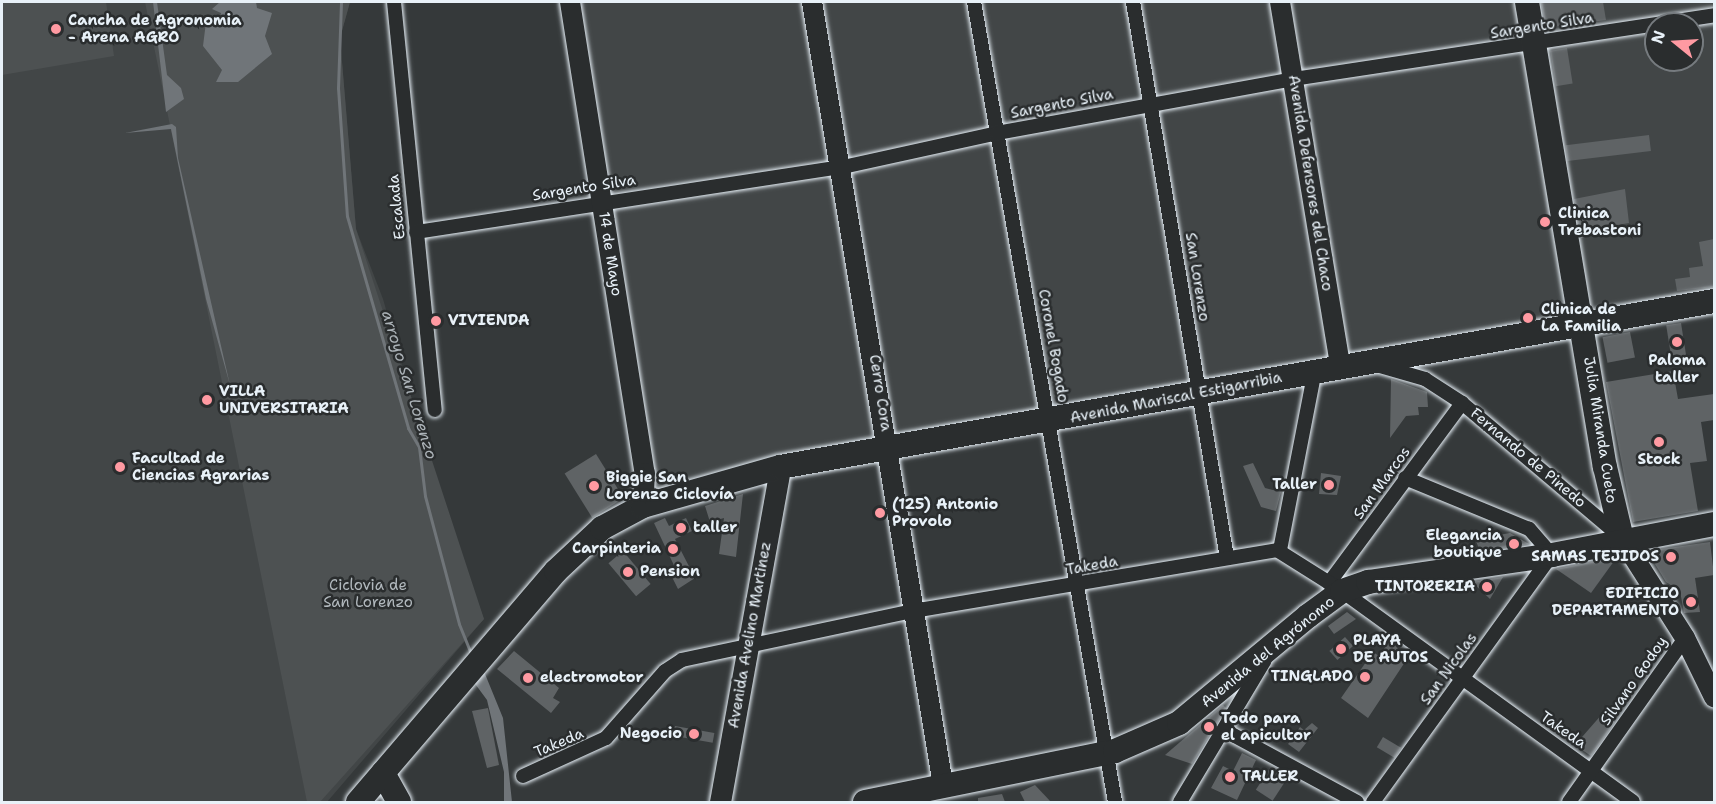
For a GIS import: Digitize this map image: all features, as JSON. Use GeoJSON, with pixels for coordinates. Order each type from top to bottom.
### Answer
{"type":"FeatureCollection","features":[{"type":"Feature","properties":{"kind":"highway","name":"Julia Miranda Cueto"},"geometry":{"type":"LineString","coordinates":[[1527,2],[1605,467],[1622,539]]}},
{"type":"Feature","properties":{"kind":"highway","name":"Avenida Mariscal Estigarribia"},"geometry":{"type":"LineString","coordinates":[[643,506],[774,469],[1050,422],[1315,370],[1583,326],[1714,301]]}},
{"type":"Feature","properties":{"kind":"highway"},"geometry":{"type":"LineString","coordinates":[[358,802],[450,693],[580,546],[643,506]]}},
{"type":"Feature","properties":{"kind":"highway","name":"Avenida del Agrónomo"},"geometry":{"type":"LineString","coordinates":[[865,802],[1105,753],[1179,723],[1274,644],[1335,587],[1389,577],[1552,555],[1622,539],[1714,524]]}},
{"type":"Feature","properties":{"kind":"highway"},"geometry":{"type":"LineString","coordinates":[[383,773],[399,802]]}},
{"type":"Feature","properties":{"kind":"main road","name":"Avenida Avelino Martinez"},"geometry":{"type":"LineString","coordinates":[[720,802],[743,647],[774,469]]}},
{"type":"Feature","properties":{"kind":"main road","name":"Avenida Avelino Martinez"},"geometry":{"type":"LineString","coordinates":[[711,802],[743,647]]}},
{"type":"Feature","properties":{"kind":"street","name":"Escalada"},"geometry":{"type":"LineString","coordinates":[[394,2],[435,410]]}},
{"type":"Feature","properties":{"kind":"street","name":"14 de Mayo"},"geometry":{"type":"LineString","coordinates":[[570,2],[645,473],[643,506]]}},
{"type":"Feature","properties":{"kind":"street","name":"Cerro Cora"},"geometry":{"type":"LineString","coordinates":[[812,2],[843,167],[913,611],[944,785]]}},
{"type":"Feature","properties":{"kind":"street","name":"Coronel Bogado"},"geometry":{"type":"LineString","coordinates":[[975,2],[1079,585],[1105,753],[1115,802]]}},
{"type":"Feature","properties":{"kind":"street","name":"San Lorenzo"},"geometry":{"type":"LineString","coordinates":[[1133,2],[1227,558]]}},
{"type":"Feature","properties":{"kind":"street","name":"Avenida Defensores del Chaco"},"geometry":{"type":"LineString","coordinates":[[1280,2],[1299,78],[1349,364]]}},
{"type":"Feature","properties":{"kind":"street","name":"Avenida Defensores del Chaco"},"geometry":{"type":"LineString","coordinates":[[1293,2],[1299,78]]}},
{"type":"Feature","properties":{"kind":"street","name":"Sargento Silva"},"geometry":{"type":"LineString","coordinates":[[416,232],[601,201],[843,167],[997,133],[1299,78],[1714,15]]}},
{"type":"Feature","properties":{"kind":"street","name":"Fernando de Pinedo"},"geometry":{"type":"LineString","coordinates":[[1349,364],[1410,373],[1462,403],[1622,539],[1685,638],[1713,690]]}},
{"type":"Feature","properties":{"kind":"street"},"geometry":{"type":"LineString","coordinates":[[1280,550],[1315,370]]}},
{"type":"Feature","properties":{"kind":"street","name":"San Marcos"},"geometry":{"type":"LineString","coordinates":[[1335,587],[1405,478],[1462,403]]}},
{"type":"Feature","properties":{"kind":"street"},"geometry":{"type":"LineString","coordinates":[[1405,478],[1529,529],[1552,555]]}},
{"type":"Feature","properties":{"kind":"street","name":"Takeda"},"geometry":{"type":"LineString","coordinates":[[523,776],[606,738],[674,663],[913,611],[1280,550],[1335,587],[1633,802]]}},
{"type":"Feature","properties":{"kind":"street","name":"San Nicolas"},"geometry":{"type":"LineString","coordinates":[[1373,802],[1552,555]]}},
{"type":"Feature","properties":{"kind":"street","name":"Silvano Godoy"},"geometry":{"type":"LineString","coordinates":[[1569,802],[1685,638]]}},
{"type":"Feature","properties":{"kind":"street"},"geometry":{"type":"LineString","coordinates":[[1180,802],[1274,644]]}},
{"type":"Feature","properties":{"kind":"street"},"geometry":{"type":"LineString","coordinates":[[1224,730],[1357,802]]}},
{"type":"Feature","properties":{"kind":"shaded area","name":"VILLA UNIVERSITARIA"},"geometry":{"type":"Polygon","coordinates":[[[2,2],[350,2],[340,38],[356,229],[383,299],[441,501],[484,619],[327,802],[2,802],[2,2]]]}},
{"type":"Feature","properties":{"kind":"shaded area"},"geometry":{"type":"Polygon","coordinates":[[[153,2],[157,2],[167,75],[181,88],[184,99],[166,112],[153,2]]]}},
{"type":"Feature","properties":{"kind":"shaded area"},"geometry":{"type":"Polygon","coordinates":[[[220,2],[256,2],[257,8],[272,13],[265,36],[272,54],[238,82],[216,82],[222,70],[203,46],[206,22],[220,18],[221,13],[212,9],[220,2]]]}},
{"type":"Feature","properties":{"kind":"shaded area"},"geometry":{"type":"Polygon","coordinates":[[[566,2],[1714,2],[1714,304],[645,502],[566,2]]]}},
{"type":"Feature","properties":{"kind":"shaded area"},"geometry":{"type":"Polygon","coordinates":[[[172,124],[176,127],[178,158],[230,385],[206,299],[171,129],[125,133],[172,124]]]}},
{"type":"Feature","properties":{"kind":"shaded area"},"geometry":{"type":"Polygon","coordinates":[[[483,669],[503,718],[512,802],[504,802],[504,772],[487,700],[473,681],[483,669]]]}},
{"type":"Feature","properties":{"kind":"green space","name":"Cancha de Agronomia - Arena AGRO"},"geometry":{"type":"Polygon","coordinates":[[[2,2],[106,2],[114,56],[2,75],[2,2]]]}},
{"type":"Feature","properties":{"kind":"green space","name":"Ciclovia de San Lorenzo"},"geometry":{"type":"Polygon","coordinates":[[[145,2],[350,2],[340,38],[356,229],[484,619],[320,802],[307,802],[145,2]]]}},
{"type":"Feature","properties":{"kind":"building"},"geometry":{"type":"Polygon","coordinates":[[[1541,2],[1603,2],[1606,20],[1546,28],[1541,2]]]}},
{"type":"Feature","properties":{"kind":"building"},"geometry":{"type":"Polygon","coordinates":[[[1567,48],[1573,84],[1556,86],[1550,51],[1567,48]]]}},
{"type":"Feature","properties":{"kind":"building"},"geometry":{"type":"Polygon","coordinates":[[[1649,135],[1651,151],[1568,161],[1566,145],[1649,135]]]}},
{"type":"Feature","properties":{"kind":"building"},"geometry":{"type":"Polygon","coordinates":[[[1625,189],[1629,223],[1588,230],[1589,236],[1581,238],[1574,199],[1625,189]]]}},
{"type":"Feature","properties":{"kind":"building"},"geometry":{"type":"Polygon","coordinates":[[[1714,239],[1714,287],[1677,291],[1675,279],[1690,277],[1689,268],[1703,266],[1699,242],[1714,239]]]}},
{"type":"Feature","properties":{"kind":"building","name":"Paloma taller"},"geometry":{"type":"Polygon","coordinates":[[[1681,323],[1687,360],[1672,362],[1666,325],[1681,323]]]}},
{"type":"Feature","properties":{"kind":"building"},"geometry":{"type":"Polygon","coordinates":[[[1630,332],[1635,358],[1607,363],[1603,337],[1630,332]]]}},
{"type":"Feature","properties":{"kind":"building","name":"Stock"},"geometry":{"type":"Polygon","coordinates":[[[1673,371],[1678,399],[1714,394],[1714,420],[1701,422],[1707,461],[1690,463],[1698,511],[1633,522],[1606,382],[1673,371]]]}},
{"type":"Feature","properties":{"kind":"building"},"geometry":{"type":"Polygon","coordinates":[[[1391,379],[1427,392],[1428,407],[1418,407],[1419,415],[1406,416],[1390,438],[1391,379]]]}},
{"type":"Feature","properties":{"kind":"building","name":"Biggie San Lorenzo Ciclovía"},"geometry":{"type":"Polygon","coordinates":[[[596,454],[624,498],[592,518],[565,474],[596,454]]]}},
{"type":"Feature","properties":{"kind":"building"},"geometry":{"type":"Polygon","coordinates":[[[1253,463],[1265,488],[1281,492],[1276,511],[1261,507],[1243,466],[1253,463]]]}},
{"type":"Feature","properties":{"kind":"building","name":"Taller"},"geometry":{"type":"Polygon","coordinates":[[[1321,473],[1341,476],[1337,495],[1319,494],[1321,473]]]}},
{"type":"Feature","properties":{"kind":"building"},"geometry":{"type":"Polygon","coordinates":[[[743,494],[736,557],[719,554],[724,518],[710,522],[705,506],[743,494]]]}},
{"type":"Feature","properties":{"kind":"building","name":"Carpinteria"},"geometry":{"type":"Polygon","coordinates":[[[665,518],[669,526],[686,518],[692,531],[675,539],[695,578],[678,589],[672,577],[678,574],[654,523],[665,518]]]}},
{"type":"Feature","properties":{"kind":"building"},"geometry":{"type":"Polygon","coordinates":[[[1510,533],[1529,544],[1480,551],[1475,539],[1510,533]]]}},
{"type":"Feature","properties":{"kind":"building"},"geometry":{"type":"Polygon","coordinates":[[[1710,542],[1714,575],[1695,578],[1700,612],[1684,613],[1680,591],[1666,582],[1647,551],[1710,542]]]}},
{"type":"Feature","properties":{"kind":"building","name":"Pension"},"geometry":{"type":"Polygon","coordinates":[[[623,551],[651,584],[636,596],[608,563],[623,551]]]}},
{"type":"Feature","properties":{"kind":"building"},"geometry":{"type":"Polygon","coordinates":[[[1617,557],[1591,593],[1556,569],[1617,557]]]}},
{"type":"Feature","properties":{"kind":"building","name":"TINTORERIA"},"geometry":{"type":"Polygon","coordinates":[[[1503,577],[1490,599],[1472,582],[1503,577]]]}},
{"type":"Feature","properties":{"kind":"building"},"geometry":{"type":"Polygon","coordinates":[[[1347,612],[1356,619],[1334,634],[1328,626],[1347,612]]]}},
{"type":"Feature","properties":{"kind":"building","name":"PLAYA DE AUTOS"},"geometry":{"type":"Polygon","coordinates":[[[1345,637],[1353,646],[1337,660],[1329,651],[1345,637]]]}},
{"type":"Feature","properties":{"kind":"building"},"geometry":{"type":"Polygon","coordinates":[[[1390,640],[1407,659],[1368,718],[1341,698],[1373,652],[1379,656],[1390,640]]]}},
{"type":"Feature","properties":{"kind":"building","name":"electromotor"},"geometry":{"type":"Polygon","coordinates":[[[514,651],[559,688],[553,698],[560,702],[551,713],[497,669],[514,651]]]}},
{"type":"Feature","properties":{"kind":"building","name":"Todo para el apicultor"},"geometry":{"type":"Polygon","coordinates":[[[1223,705],[1226,708],[1192,764],[1165,755],[1223,705]]]}},
{"type":"Feature","properties":{"kind":"building"},"geometry":{"type":"Polygon","coordinates":[[[488,708],[499,765],[487,768],[472,711],[488,708]]]}},
{"type":"Feature","properties":{"kind":"building"},"geometry":{"type":"Polygon","coordinates":[[[1603,713],[1615,722],[1591,756],[1575,745],[1603,713]]]}},
{"type":"Feature","properties":{"kind":"building","name":"TINGLADO"},"geometry":{"type":"Polygon","coordinates":[[[1312,723],[1318,728],[1299,752],[1288,744],[1300,727],[1304,730],[1312,723]]]}},
{"type":"Feature","properties":{"kind":"building","name":"Negocio"},"geometry":{"type":"Polygon","coordinates":[[[675,726],[714,733],[713,743],[673,736],[675,726]]]}},
{"type":"Feature","properties":{"kind":"building"},"geometry":{"type":"Polygon","coordinates":[[[1383,737],[1401,748],[1395,758],[1377,747],[1383,737]]]}},
{"type":"Feature","properties":{"kind":"building","name":"TALLER"},"geometry":{"type":"Polygon","coordinates":[[[1242,753],[1256,760],[1237,800],[1211,788],[1223,766],[1233,771],[1242,753]]]}},
{"type":"Feature","properties":{"kind":"building"},"geometry":{"type":"Polygon","coordinates":[[[1270,768],[1287,779],[1273,801],[1256,790],[1270,768]]]}},
{"type":"Feature","properties":{"kind":"building"},"geometry":{"type":"Polygon","coordinates":[[[1035,785],[1051,802],[1025,802],[1020,792],[1035,785]]]}},
{"type":"Feature","properties":{"kind":"building"},"geometry":{"type":"Polygon","coordinates":[[[1002,794],[1005,802],[978,802],[978,798],[1002,794]]]}},
{"type":"Feature","properties":{"kind":"waterway","name":"arroyo San Lorenzo"},"geometry":{"type":"LineString","coordinates":[[341,2],[338,88],[347,216],[408,428],[419,447],[425,496],[459,624],[471,653]]}},
{"type":"Feature","properties":{"kind":"place","name":"Cancha de Agronomia - Arena AGRO"},"geometry":{"type":"Point","coordinates":[56,29]}},
{"type":"Feature","properties":{"kind":"place","name":"Clinica Trebastoni"},"geometry":{"type":"Point","coordinates":[1545,222]}},
{"type":"Feature","properties":{"kind":"place","name":"Clinica de La Familia"},"geometry":{"type":"Point","coordinates":[1528,318]}},
{"type":"Feature","properties":{"kind":"place","name":"VIVIENDA"},"geometry":{"type":"Point","coordinates":[436,321]}},
{"type":"Feature","properties":{"kind":"place","name":"Paloma taller"},"geometry":{"type":"Point","coordinates":[1677,342]}},
{"type":"Feature","properties":{"kind":"place","name":"VILLA UNIVERSITARIA"},"geometry":{"type":"Point","coordinates":[207,400]}},
{"type":"Feature","properties":{"kind":"place","name":"Stock"},"geometry":{"type":"Point","coordinates":[1659,442]}},
{"type":"Feature","properties":{"kind":"place","name":"Facultad de Ciencias Agrarias"},"geometry":{"type":"Point","coordinates":[120,467]}},
{"type":"Feature","properties":{"kind":"place","name":"Taller"},"geometry":{"type":"Point","coordinates":[1329,485]}},
{"type":"Feature","properties":{"kind":"place","name":"Biggie San Lorenzo Ciclovía"},"geometry":{"type":"Point","coordinates":[594,486]}},
{"type":"Feature","properties":{"kind":"place","name":"(125) Antonio Provolo"},"geometry":{"type":"Point","coordinates":[880,513]}},
{"type":"Feature","properties":{"kind":"place","name":"taller"},"geometry":{"type":"Point","coordinates":[681,528]}},
{"type":"Feature","properties":{"kind":"place","name":"Elegancia boutique"},"geometry":{"type":"Point","coordinates":[1514,544]}},
{"type":"Feature","properties":{"kind":"place","name":"Carpinteria"},"geometry":{"type":"Point","coordinates":[673,549]}},
{"type":"Feature","properties":{"kind":"place","name":"SAMAS TEJIDOS"},"geometry":{"type":"Point","coordinates":[1671,557]}},
{"type":"Feature","properties":{"kind":"place","name":"Pension"},"geometry":{"type":"Point","coordinates":[628,572]}},
{"type":"Feature","properties":{"kind":"place","name":"TINTORERIA"},"geometry":{"type":"Point","coordinates":[1487,587]}},
{"type":"Feature","properties":{"kind":"place","name":"EDIFICIO DEPARTAMENTO"},"geometry":{"type":"Point","coordinates":[1691,602]}},
{"type":"Feature","properties":{"kind":"place","name":"PLAYA DE AUTOS"},"geometry":{"type":"Point","coordinates":[1341,649]}},
{"type":"Feature","properties":{"kind":"place","name":"TINGLADO"},"geometry":{"type":"Point","coordinates":[1365,677]}},
{"type":"Feature","properties":{"kind":"place","name":"electromotor"},"geometry":{"type":"Point","coordinates":[528,678]}},
{"type":"Feature","properties":{"kind":"place","name":"Todo para el apicultor"},"geometry":{"type":"Point","coordinates":[1209,727]}},
{"type":"Feature","properties":{"kind":"place","name":"Negocio"},"geometry":{"type":"Point","coordinates":[694,734]}},
{"type":"Feature","properties":{"kind":"place","name":"TALLER"},"geometry":{"type":"Point","coordinates":[1230,777]}}]}
